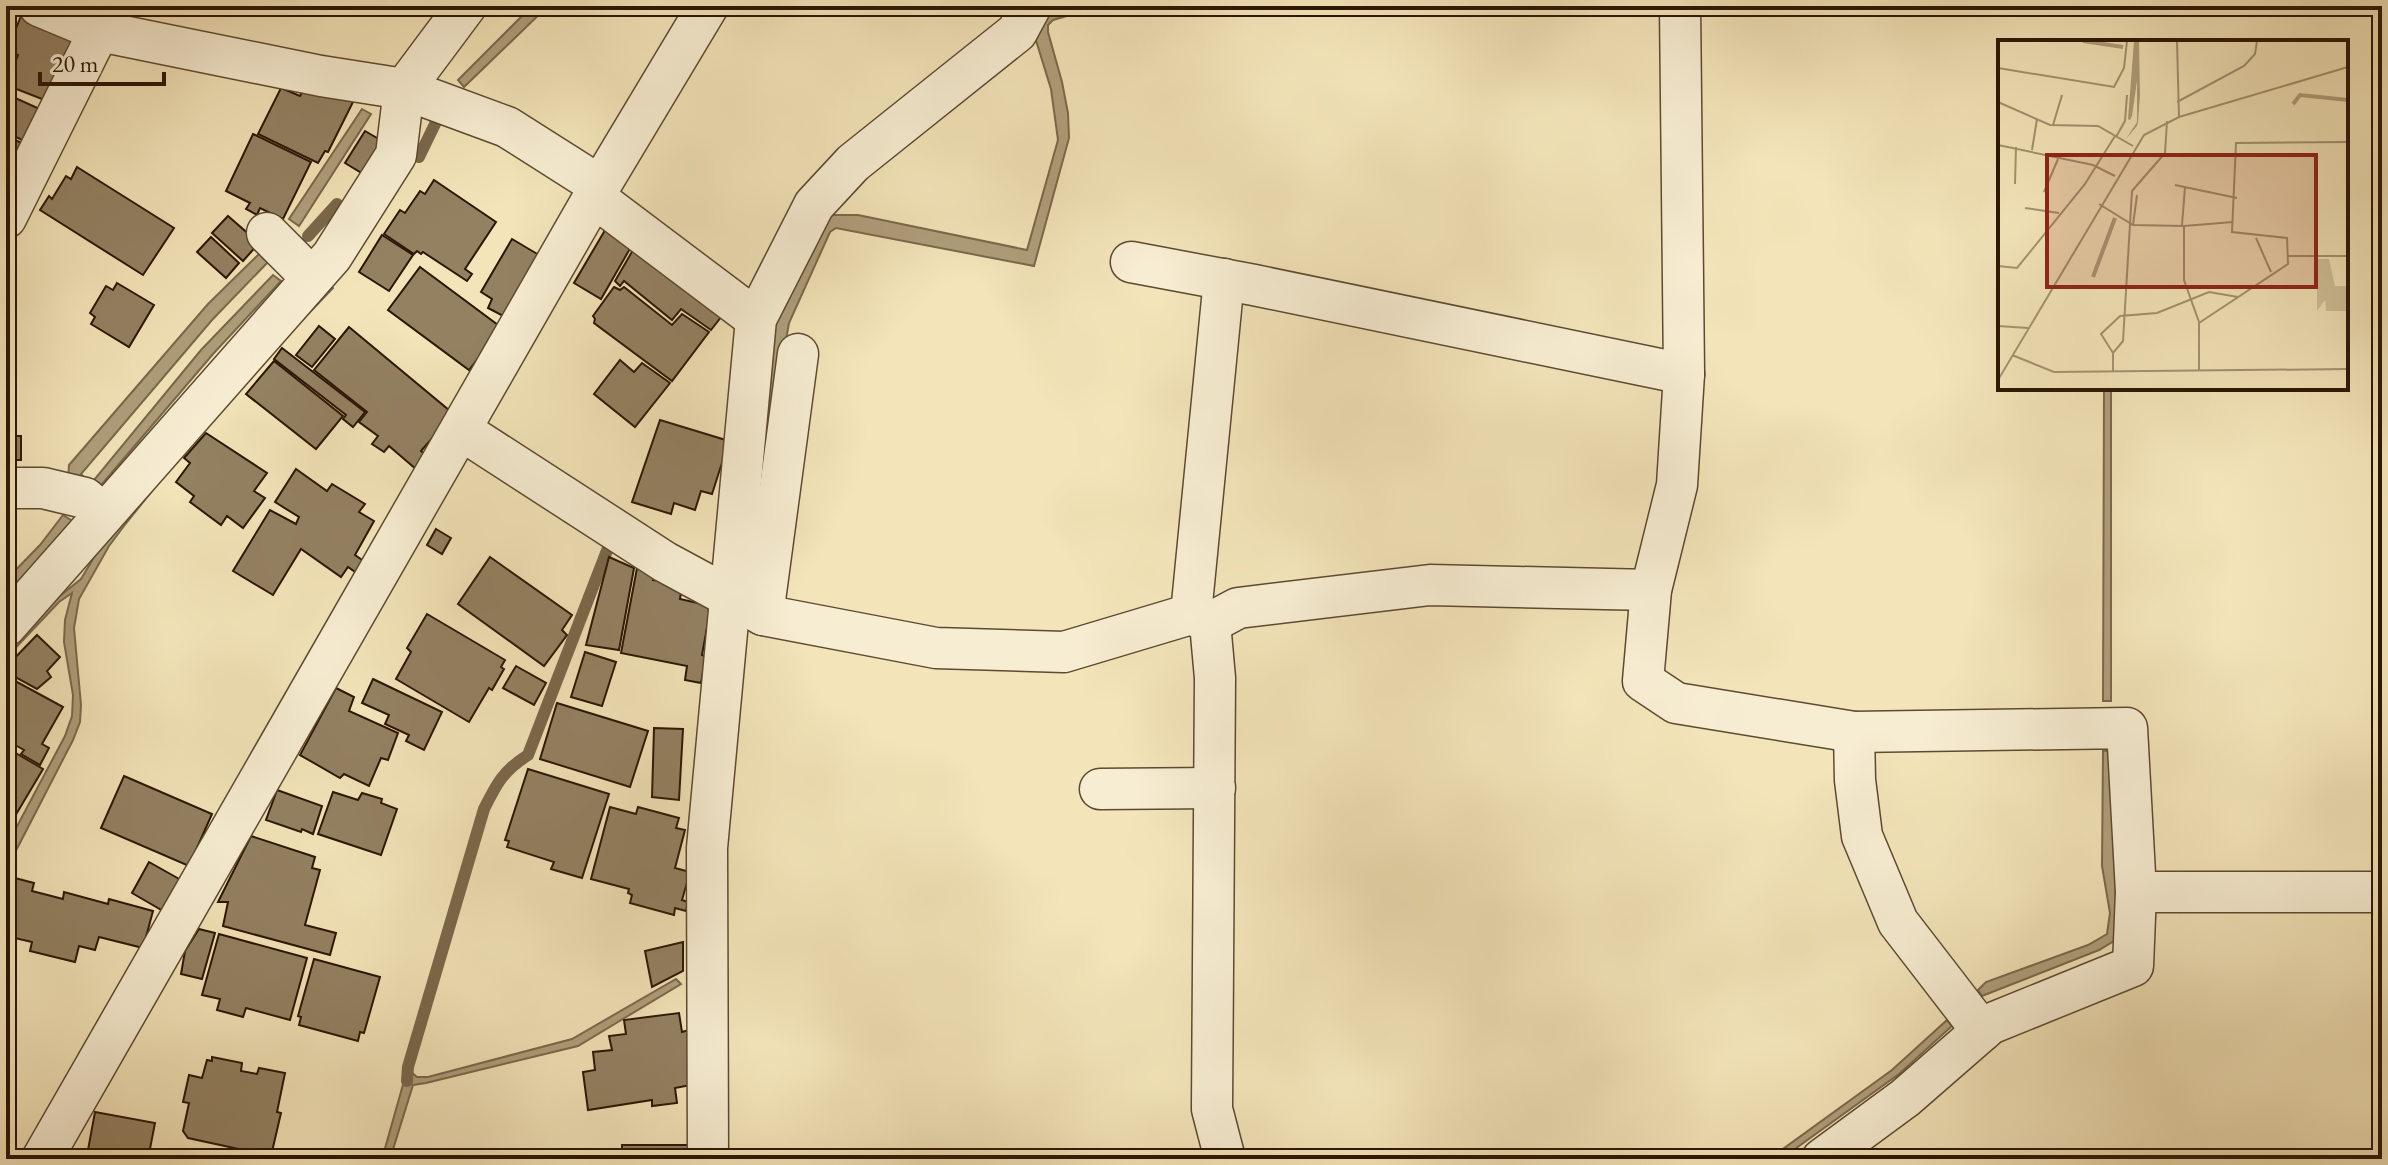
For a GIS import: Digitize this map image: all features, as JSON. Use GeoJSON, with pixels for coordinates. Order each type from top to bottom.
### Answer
{"type":"FeatureCollection","features":[{"type":"Feature","properties":{"kind":"street"},"geometry":{"type":"LineString","coordinates":[[39,6],[99,31],[321,76],[404,89],[507,127],[597,192],[756,319]]}},
{"type":"Feature","properties":{"kind":"street"},"geometry":{"type":"LineString","coordinates":[[6,626],[104,514],[332,269],[396,155],[404,89],[466,6]]}},
{"type":"Feature","properties":{"kind":"street"},"geometry":{"type":"LineString","coordinates":[[42,1159],[597,192],[708,6]]}},
{"type":"Feature","properties":{"kind":"street"},"geometry":{"type":"LineString","coordinates":[[746,605],[756,319],[814,205],[853,163],[1017,32],[1031,6]]}},
{"type":"Feature","properties":{"kind":"street"},"geometry":{"type":"LineString","coordinates":[[1680,6],[1684,374],[1677,485],[1651,590],[1643,681],[1676,703],[1854,732],[2127,728],[2136,892],[2133,966],[1990,1024],[1905,1098],[1822,1159]]}},
{"type":"Feature","properties":{"kind":"street"},"geometry":{"type":"LineString","coordinates":[[6,218],[99,31]]}},
{"type":"Feature","properties":{"kind":"street"},"geometry":{"type":"LineString","coordinates":[[267,233],[332,269]]}},
{"type":"Feature","properties":{"kind":"street"},"geometry":{"type":"LineString","coordinates":[[1131,262],[1684,374]]}},
{"type":"Feature","properties":{"kind":"street"},"geometry":{"type":"LineString","coordinates":[[1224,279],[1200,618],[1215,678],[1212,1109],[1225,1159]]}},
{"type":"Feature","properties":{"kind":"street"},"geometry":{"type":"LineString","coordinates":[[708,1159],[707,848],[746,605],[798,354]]}},
{"type":"Feature","properties":{"kind":"street"},"geometry":{"type":"LineString","coordinates":[[461,430],[665,562],[746,605],[936,648],[1064,652],[1238,608],[1430,585],[1651,590]]}},
{"type":"Feature","properties":{"kind":"street"},"geometry":{"type":"LineString","coordinates":[[6,488],[43,488],[85,498],[104,514]]}},
{"type":"Feature","properties":{"kind":"street"},"geometry":{"type":"LineString","coordinates":[[1854,732],[1855,780],[1862,836],[1898,922],[1982,1031]]}},
{"type":"Feature","properties":{"kind":"street"},"geometry":{"type":"LineString","coordinates":[[1100,789],[1215,788]]}},
{"type":"Feature","properties":{"kind":"street"},"geometry":{"type":"LineString","coordinates":[[2136,892],[2382,892]]}},
{"type":"Feature","properties":{"kind":"shaded area"},"geometry":{"type":"Polygon","coordinates":[[[532,6],[548,6],[464,87],[458,80],[532,6]]]}},
{"type":"Feature","properties":{"kind":"shaded area"},"geometry":{"type":"Polygon","coordinates":[[[1063,6],[1101,6],[1053,20],[1048,25],[1068,113],[1069,138],[1034,266],[836,228],[830,232],[789,323],[754,568],[766,326],[818,215],[858,215],[1027,250],[1058,140],[1051,89],[1034,34],[1043,12],[1063,6]]]}},
{"type":"Feature","properties":{"kind":"shaded area"},"geometry":{"type":"Polygon","coordinates":[[[362,109],[371,114],[299,226],[289,219],[362,109]]]}},
{"type":"Feature","properties":{"kind":"shaded area"},"geometry":{"type":"Polygon","coordinates":[[[259,254],[267,259],[267,263],[212,320],[81,474],[90,485],[201,350],[273,275],[281,281],[213,354],[97,490],[68,481],[69,465],[208,304],[259,254]]]}},
{"type":"Feature","properties":{"kind":"shaded area"},"geometry":{"type":"Polygon","coordinates":[[[328,283],[333,288],[219,407],[124,526],[79,599],[74,628],[80,722],[6,870],[6,847],[65,736],[72,716],[73,695],[64,642],[65,620],[72,593],[59,602],[6,658],[6,649],[36,615],[81,579],[103,542],[215,400],[328,283]]]}},
{"type":"Feature","properties":{"kind":"shaded area"},"geometry":{"type":"Polygon","coordinates":[[[2104,390],[2112,390],[2111,701],[2103,701],[2104,390]]]}},
{"type":"Feature","properties":{"kind":"shaded area"},"geometry":{"type":"Polygon","coordinates":[[[63,515],[74,522],[6,599],[6,580],[40,545],[63,515]]]}},
{"type":"Feature","properties":{"kind":"shaded area"},"geometry":{"type":"Polygon","coordinates":[[[2114,750],[2119,938],[2099,950],[1982,996],[1978,990],[1986,982],[2088,945],[2107,934],[2110,913],[2102,866],[2103,751],[2114,750]]]}},
{"type":"Feature","properties":{"kind":"shaded area"},"geometry":{"type":"Polygon","coordinates":[[[676,979],[681,984],[578,1046],[413,1085],[390,1159],[382,1159],[406,1074],[410,1071],[417,1077],[428,1077],[572,1039],[676,979]]]}},
{"type":"Feature","properties":{"kind":"shaded area"},"geometry":{"type":"Polygon","coordinates":[[[1947,1020],[1952,1026],[1899,1074],[1781,1159],[1769,1159],[1892,1070],[1947,1020]]]}},
{"type":"Feature","properties":{"kind":"building"},"geometry":{"type":"Polygon","coordinates":[[[21,16],[77,39],[47,101],[6,85],[18,55],[7,51],[21,16]]]}},
{"type":"Feature","properties":{"kind":"building"},"geometry":{"type":"Polygon","coordinates":[[[281,88],[300,96],[304,89],[354,100],[328,152],[325,151],[318,163],[258,134],[281,88]]]}},
{"type":"Feature","properties":{"kind":"building"},"geometry":{"type":"Polygon","coordinates":[[[6,96],[44,111],[28,143],[6,132],[6,96]]]}},
{"type":"Feature","properties":{"kind":"building"},"geometry":{"type":"Polygon","coordinates":[[[365,131],[384,142],[365,175],[345,163],[365,131]]]}},
{"type":"Feature","properties":{"kind":"building"},"geometry":{"type":"Polygon","coordinates":[[[253,134],[311,162],[283,219],[260,208],[257,215],[246,209],[250,203],[226,191],[253,134]]]}},
{"type":"Feature","properties":{"kind":"building"},"geometry":{"type":"Polygon","coordinates":[[[6,136],[24,144],[6,178],[6,136]]]}},
{"type":"Feature","properties":{"kind":"building"},"geometry":{"type":"Polygon","coordinates":[[[77,167],[174,228],[143,275],[40,210],[49,196],[52,199],[66,176],[71,179],[77,167]]]}},
{"type":"Feature","properties":{"kind":"building"},"geometry":{"type":"Polygon","coordinates":[[[434,180],[496,222],[465,269],[472,274],[467,281],[423,252],[414,254],[384,234],[400,210],[405,213],[420,191],[425,194],[434,180]]]}},
{"type":"Feature","properties":{"kind":"building"},"geometry":{"type":"Polygon","coordinates":[[[228,216],[259,243],[243,261],[212,233],[228,216]]]}},
{"type":"Feature","properties":{"kind":"building"},"geometry":{"type":"Polygon","coordinates":[[[608,225],[635,240],[601,299],[574,283],[608,225]]]}},
{"type":"Feature","properties":{"kind":"building"},"geometry":{"type":"Polygon","coordinates":[[[382,235],[413,255],[389,291],[359,272],[382,235]]]}},
{"type":"Feature","properties":{"kind":"building"},"geometry":{"type":"Polygon","coordinates":[[[211,237],[239,263],[226,278],[197,252],[211,237]]]}},
{"type":"Feature","properties":{"kind":"building"},"geometry":{"type":"Polygon","coordinates":[[[512,239],[539,255],[505,317],[488,308],[492,299],[481,292],[512,239]]]}},
{"type":"Feature","properties":{"kind":"building"},"geometry":{"type":"Polygon","coordinates":[[[633,250],[725,312],[711,330],[681,309],[672,320],[624,281],[620,286],[615,281],[633,250]]]}},
{"type":"Feature","properties":{"kind":"building"},"geometry":{"type":"Polygon","coordinates":[[[420,267],[502,328],[469,370],[388,310],[420,267]]]}},
{"type":"Feature","properties":{"kind":"building"},"geometry":{"type":"Polygon","coordinates":[[[117,283],[154,305],[129,347],[91,324],[95,317],[90,313],[106,286],[113,290],[117,283]]]}},
{"type":"Feature","properties":{"kind":"building"},"geometry":{"type":"Polygon","coordinates":[[[614,287],[620,290],[624,287],[672,325],[682,314],[709,332],[672,381],[594,323],[593,316],[614,287]]]}},
{"type":"Feature","properties":{"kind":"building"},"geometry":{"type":"Polygon","coordinates":[[[319,326],[335,339],[312,367],[296,355],[319,326]]]}},
{"type":"Feature","properties":{"kind":"building"},"geometry":{"type":"Polygon","coordinates":[[[349,327],[450,411],[448,420],[421,451],[427,456],[417,470],[389,446],[384,452],[372,444],[378,436],[359,422],[367,412],[314,370],[349,327]]]}},
{"type":"Feature","properties":{"kind":"building"},"geometry":{"type":"Polygon","coordinates":[[[282,348],[365,412],[353,427],[343,419],[346,415],[274,359],[282,348]]]}},
{"type":"Feature","properties":{"kind":"building"},"geometry":{"type":"Polygon","coordinates":[[[620,360],[634,372],[642,363],[670,383],[635,427],[594,394],[620,360]]]}},
{"type":"Feature","properties":{"kind":"building"},"geometry":{"type":"Polygon","coordinates":[[[274,361],[343,416],[316,449],[246,394],[274,361]]]}},
{"type":"Feature","properties":{"kind":"building"},"geometry":{"type":"Polygon","coordinates":[[[660,420],[729,441],[712,494],[701,491],[695,510],[674,503],[671,514],[632,502],[660,420]]]}},
{"type":"Feature","properties":{"kind":"building"},"geometry":{"type":"Polygon","coordinates":[[[206,433],[267,473],[254,491],[265,498],[243,528],[227,516],[221,525],[190,502],[194,496],[176,482],[190,463],[184,458],[206,433]]]}},
{"type":"Feature","properties":{"kind":"building"},"geometry":{"type":"Polygon","coordinates":[[[6,436],[21,436],[21,460],[6,460],[6,436]]]}},
{"type":"Feature","properties":{"kind":"building"},"geometry":{"type":"Polygon","coordinates":[[[296,469],[327,491],[332,484],[365,504],[359,512],[374,521],[355,555],[365,562],[358,574],[348,567],[341,577],[301,549],[273,595],[233,571],[270,510],[296,524],[299,517],[275,502],[296,469]]]}},
{"type":"Feature","properties":{"kind":"building"},"geometry":{"type":"Polygon","coordinates":[[[436,529],[451,538],[442,554],[427,545],[436,529]]]}},
{"type":"Feature","properties":{"kind":"building"},"geometry":{"type":"Polygon","coordinates":[[[490,557],[572,615],[562,630],[567,635],[544,666],[458,604],[490,557]]]}},
{"type":"Feature","properties":{"kind":"building"},"geometry":{"type":"Polygon","coordinates":[[[609,557],[634,568],[619,650],[586,645],[609,557]]]}},
{"type":"Feature","properties":{"kind":"building"},"geometry":{"type":"Polygon","coordinates":[[[637,568],[656,572],[653,580],[682,585],[680,599],[711,606],[702,655],[706,657],[701,683],[685,680],[687,666],[621,653],[637,568]]]}},
{"type":"Feature","properties":{"kind":"building"},"geometry":{"type":"Polygon","coordinates":[[[427,614],[505,660],[501,667],[504,669],[492,690],[489,688],[469,722],[396,679],[411,652],[407,648],[427,614]]]}},
{"type":"Feature","properties":{"kind":"building"},"geometry":{"type":"Polygon","coordinates":[[[37,635],[60,657],[47,671],[51,677],[37,689],[6,672],[6,667],[37,635]]]}},
{"type":"Feature","properties":{"kind":"building"},"geometry":{"type":"Polygon","coordinates":[[[585,652],[616,662],[602,706],[571,697],[585,652]]]}},
{"type":"Feature","properties":{"kind":"building"},"geometry":{"type":"Polygon","coordinates":[[[516,666],[546,683],[534,705],[503,688],[516,666]]]}},
{"type":"Feature","properties":{"kind":"building"},"geometry":{"type":"Polygon","coordinates":[[[6,676],[63,707],[42,744],[49,748],[40,765],[21,754],[24,750],[6,740],[6,676]]]}},
{"type":"Feature","properties":{"kind":"building"},"geometry":{"type":"Polygon","coordinates":[[[373,679],[442,712],[424,750],[406,741],[409,735],[385,724],[389,715],[362,703],[373,679]]]}},
{"type":"Feature","properties":{"kind":"building"},"geometry":{"type":"Polygon","coordinates":[[[336,688],[354,697],[349,711],[398,733],[388,760],[381,758],[369,786],[344,774],[340,778],[300,755],[336,688]]]}},
{"type":"Feature","properties":{"kind":"building"},"geometry":{"type":"Polygon","coordinates":[[[557,703],[648,731],[630,787],[540,759],[557,703]]]}},
{"type":"Feature","properties":{"kind":"building"},"geometry":{"type":"Polygon","coordinates":[[[654,728],[683,729],[679,800],[652,797],[654,728]]]}},
{"type":"Feature","properties":{"kind":"building"},"geometry":{"type":"Polygon","coordinates":[[[14,752],[43,769],[11,823],[6,820],[6,767],[14,752]]]}},
{"type":"Feature","properties":{"kind":"building"},"geometry":{"type":"Polygon","coordinates":[[[528,769],[609,794],[582,878],[551,869],[554,862],[507,847],[509,841],[505,840],[528,769]]]}},
{"type":"Feature","properties":{"kind":"building"},"geometry":{"type":"Polygon","coordinates":[[[124,776],[212,814],[189,866],[101,828],[124,776]]]}},
{"type":"Feature","properties":{"kind":"building"},"geometry":{"type":"Polygon","coordinates":[[[277,790],[322,806],[313,834],[266,820],[277,790]]]}},
{"type":"Feature","properties":{"kind":"building"},"geometry":{"type":"Polygon","coordinates":[[[333,792],[358,800],[362,793],[382,799],[381,803],[397,809],[381,855],[318,834],[333,792]]]}},
{"type":"Feature","properties":{"kind":"building"},"geometry":{"type":"Polygon","coordinates":[[[610,807],[636,814],[638,807],[679,818],[676,828],[685,830],[675,868],[690,872],[682,900],[688,902],[686,911],[675,908],[674,915],[630,903],[632,895],[628,893],[629,889],[591,879],[610,807]]]}},
{"type":"Feature","properties":{"kind":"building"},"geometry":{"type":"Polygon","coordinates":[[[251,836],[315,857],[312,868],[320,870],[305,925],[336,933],[330,955],[223,926],[228,902],[218,902],[251,836]]]}},
{"type":"Feature","properties":{"kind":"building"},"geometry":{"type":"Polygon","coordinates":[[[149,862],[181,880],[163,911],[132,893],[149,862]]]}},
{"type":"Feature","properties":{"kind":"building"},"geometry":{"type":"Polygon","coordinates":[[[11,877],[34,883],[32,891],[63,899],[64,892],[108,904],[109,899],[153,911],[143,948],[99,937],[95,950],[79,946],[75,962],[30,951],[32,942],[6,936],[6,898],[11,877]]]}},
{"type":"Feature","properties":{"kind":"building"},"geometry":{"type":"Polygon","coordinates":[[[199,929],[215,933],[202,979],[181,974],[185,951],[199,929]]]}},
{"type":"Feature","properties":{"kind":"building"},"geometry":{"type":"Polygon","coordinates":[[[219,934],[307,958],[290,1020],[246,1008],[243,1017],[217,1010],[220,999],[202,995],[219,934]]]}},
{"type":"Feature","properties":{"kind":"building"},"geometry":{"type":"Polygon","coordinates":[[[683,942],[683,971],[652,987],[645,951],[683,942]]]}},
{"type":"Feature","properties":{"kind":"building"},"geometry":{"type":"Polygon","coordinates":[[[314,959],[380,977],[364,1033],[360,1032],[358,1041],[299,1025],[301,1017],[298,1016],[314,959]]]}},
{"type":"Feature","properties":{"kind":"building"},"geometry":{"type":"Polygon","coordinates":[[[679,1013],[682,1032],[689,1030],[696,1084],[675,1088],[677,1103],[652,1106],[652,1100],[588,1110],[583,1072],[595,1070],[593,1052],[612,1050],[609,1036],[626,1034],[624,1020],[679,1013]]]}},
{"type":"Feature","properties":{"kind":"building"},"geometry":{"type":"Polygon","coordinates":[[[212,1057],[242,1063],[241,1071],[257,1074],[259,1068],[285,1073],[277,1112],[281,1113],[271,1156],[188,1138],[183,1131],[189,1103],[183,1102],[189,1075],[202,1078],[207,1060],[212,1061],[212,1057]]]}},
{"type":"Feature","properties":{"kind":"building"},"geometry":{"type":"Polygon","coordinates":[[[95,1112],[155,1123],[148,1159],[88,1150],[95,1112]]]}},
{"type":"Feature","properties":{"kind":"building"},"geometry":{"type":"Polygon","coordinates":[[[622,1145],[688,1145],[688,1159],[622,1159],[622,1145]]]}},
{"type":"Feature","properties":{"kind":"waterway"},"geometry":{"type":"LineString","coordinates":[[419,157],[436,122]]}},
{"type":"Feature","properties":{"kind":"waterway"},"geometry":{"type":"LineString","coordinates":[[308,236],[337,204]]}},
{"type":"Feature","properties":{"kind":"waterway"},"geometry":{"type":"LineString","coordinates":[[407,1081],[408,1067],[484,809],[502,778],[528,755],[608,548]]}}]}
